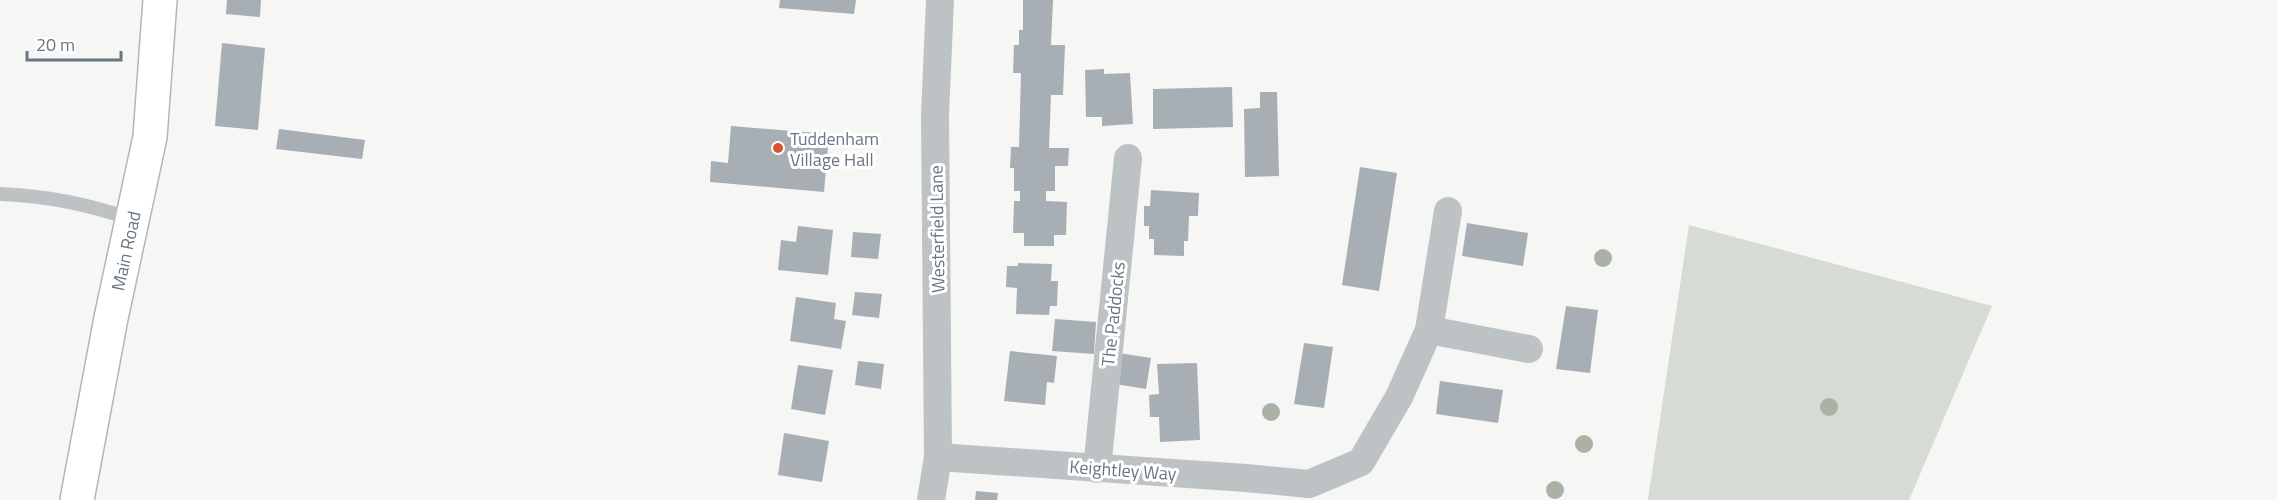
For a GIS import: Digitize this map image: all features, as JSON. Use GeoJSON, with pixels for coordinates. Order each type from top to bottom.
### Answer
{"type":"FeatureCollection","features":[{"type":"Feature","properties":{"kind":"street","name":"Main Road"},"geometry":{"type":"LineString","coordinates":[[77,500],[150,137],[160,0]]}},
{"type":"Feature","properties":{"kind":"street","name":"Westerfield Lane"},"geometry":{"type":"LineString","coordinates":[[932,500],[938,457],[935,115],[940,0]]}},
{"type":"Feature","properties":{"kind":"street","name":"The Paddocks"},"geometry":{"type":"LineString","coordinates":[[1097,469],[1128,158]]}},
{"type":"Feature","properties":{"kind":"street","name":"Keightley Way"},"geometry":{"type":"LineString","coordinates":[[938,457],[1246,477],[1314,492],[1361,462],[1399,397],[1429,330],[1448,211]]}},
{"type":"Feature","properties":{"kind":"street"},"geometry":{"type":"LineString","coordinates":[[1429,330],[1529,349]]}},
{"type":"Feature","properties":{"kind":"lane"},"geometry":{"type":"LineString","coordinates":[[0,194],[31,195],[85,204],[132,219]]}},
{"type":"Feature","properties":{"kind":"shaded area"},"geometry":{"type":"Polygon","coordinates":[[[1689,225],[1992,306],[1909,500],[1648,500],[1689,225]]]}},
{"type":"Feature","properties":{"kind":"building"},"geometry":{"type":"Polygon","coordinates":[[[227,0],[261,0],[260,17],[226,14],[227,0]]]}},
{"type":"Feature","properties":{"kind":"building"},"geometry":{"type":"Polygon","coordinates":[[[780,0],[856,0],[854,14],[779,8],[780,0]]]}},
{"type":"Feature","properties":{"kind":"building"},"geometry":{"type":"Polygon","coordinates":[[[1023,0],[1053,0],[1051,45],[1065,45],[1063,95],[1051,95],[1049,148],[1069,148],[1068,166],[1055,166],[1055,191],[1046,191],[1046,201],[1067,202],[1066,235],[1054,235],[1054,246],[1024,246],[1024,233],[1013,233],[1014,201],[1020,201],[1020,191],[1014,191],[1014,168],[1010,168],[1011,147],[1019,147],[1021,73],[1013,73],[1014,45],[1019,45],[1019,30],[1023,30],[1023,0]]]}},
{"type":"Feature","properties":{"kind":"building"},"geometry":{"type":"Polygon","coordinates":[[[222,43],[265,48],[258,130],[215,126],[222,43]]]}},
{"type":"Feature","properties":{"kind":"building"},"geometry":{"type":"Polygon","coordinates":[[[1104,69],[1104,74],[1130,73],[1133,124],[1102,126],[1102,117],[1086,117],[1085,70],[1104,69]]]}},
{"type":"Feature","properties":{"kind":"building"},"geometry":{"type":"Polygon","coordinates":[[[1232,87],[1233,127],[1153,129],[1153,89],[1232,87]]]}},
{"type":"Feature","properties":{"kind":"building"},"geometry":{"type":"Polygon","coordinates":[[[1260,92],[1277,92],[1279,176],[1245,177],[1244,109],[1260,108],[1260,92]]]}},
{"type":"Feature","properties":{"kind":"building","name":"Tuddenham Village Hall"},"geometry":{"type":"Polygon","coordinates":[[[731,126],[829,134],[824,192],[710,182],[711,161],[728,163],[731,126]]]}},
{"type":"Feature","properties":{"kind":"building"},"geometry":{"type":"Polygon","coordinates":[[[279,129],[365,140],[362,159],[276,149],[279,129]]]}},
{"type":"Feature","properties":{"kind":"building"},"geometry":{"type":"Polygon","coordinates":[[[1360,167],[1397,173],[1379,291],[1342,285],[1360,167]]]}},
{"type":"Feature","properties":{"kind":"building"},"geometry":{"type":"Polygon","coordinates":[[[1151,190],[1199,193],[1198,216],[1189,216],[1188,241],[1184,241],[1184,256],[1154,255],[1154,239],[1149,239],[1149,226],[1144,226],[1144,206],[1150,206],[1151,190]]]}},
{"type":"Feature","properties":{"kind":"building"},"geometry":{"type":"Polygon","coordinates":[[[1467,223],[1528,233],[1523,266],[1462,256],[1467,223]]]}},
{"type":"Feature","properties":{"kind":"building"},"geometry":{"type":"Polygon","coordinates":[[[798,226],[833,230],[828,275],[778,270],[781,240],[796,242],[798,226]]]}},
{"type":"Feature","properties":{"kind":"building"},"geometry":{"type":"Polygon","coordinates":[[[853,232],[881,234],[878,259],[851,257],[853,232]]]}},
{"type":"Feature","properties":{"kind":"building"},"geometry":{"type":"Polygon","coordinates":[[[1018,263],[1052,264],[1051,281],[1058,281],[1057,306],[1050,306],[1049,315],[1016,314],[1017,288],[1006,287],[1007,266],[1018,266],[1018,263]]]}},
{"type":"Feature","properties":{"kind":"building"},"geometry":{"type":"Polygon","coordinates":[[[855,292],[882,294],[879,318],[852,315],[855,292]]]}},
{"type":"Feature","properties":{"kind":"building"},"geometry":{"type":"Polygon","coordinates":[[[796,297],[836,303],[834,319],[846,321],[841,349],[790,341],[796,297]]]}},
{"type":"Feature","properties":{"kind":"building"},"geometry":{"type":"Polygon","coordinates":[[[1566,306],[1598,310],[1590,373],[1556,369],[1566,306]]]}},
{"type":"Feature","properties":{"kind":"building"},"geometry":{"type":"Polygon","coordinates":[[[1055,319],[1096,322],[1094,354],[1052,351],[1055,319]]]}},
{"type":"Feature","properties":{"kind":"building"},"geometry":{"type":"Polygon","coordinates":[[[1304,343],[1333,347],[1324,408],[1294,404],[1304,343]]]}},
{"type":"Feature","properties":{"kind":"building"},"geometry":{"type":"Polygon","coordinates":[[[1010,351],[1057,356],[1054,383],[1047,382],[1045,405],[1004,401],[1010,351]]]}},
{"type":"Feature","properties":{"kind":"building"},"geometry":{"type":"Polygon","coordinates":[[[1119,353],[1151,358],[1146,389],[1115,384],[1119,353]]]}},
{"type":"Feature","properties":{"kind":"building"},"geometry":{"type":"Polygon","coordinates":[[[858,361],[884,364],[881,389],[855,385],[858,361]]]}},
{"type":"Feature","properties":{"kind":"building"},"geometry":{"type":"Polygon","coordinates":[[[1197,363],[1200,440],[1160,442],[1159,417],[1150,417],[1149,395],[1159,394],[1157,364],[1197,363]]]}},
{"type":"Feature","properties":{"kind":"building"},"geometry":{"type":"Polygon","coordinates":[[[798,365],[833,370],[825,415],[791,409],[798,365]]]}},
{"type":"Feature","properties":{"kind":"building"},"geometry":{"type":"Polygon","coordinates":[[[1440,381],[1503,390],[1498,423],[1436,414],[1440,381]]]}},
{"type":"Feature","properties":{"kind":"building"},"geometry":{"type":"Polygon","coordinates":[[[784,433],[829,441],[822,482],[778,475],[784,433]]]}},
{"type":"Feature","properties":{"kind":"building"},"geometry":{"type":"Polygon","coordinates":[[[976,491],[998,493],[997,500],[975,500],[976,491]]]}},
{"type":"Feature","properties":{"kind":"place","name":"Tuddenham Village Hall"},"geometry":{"type":"Point","coordinates":[778,148]}}]}
